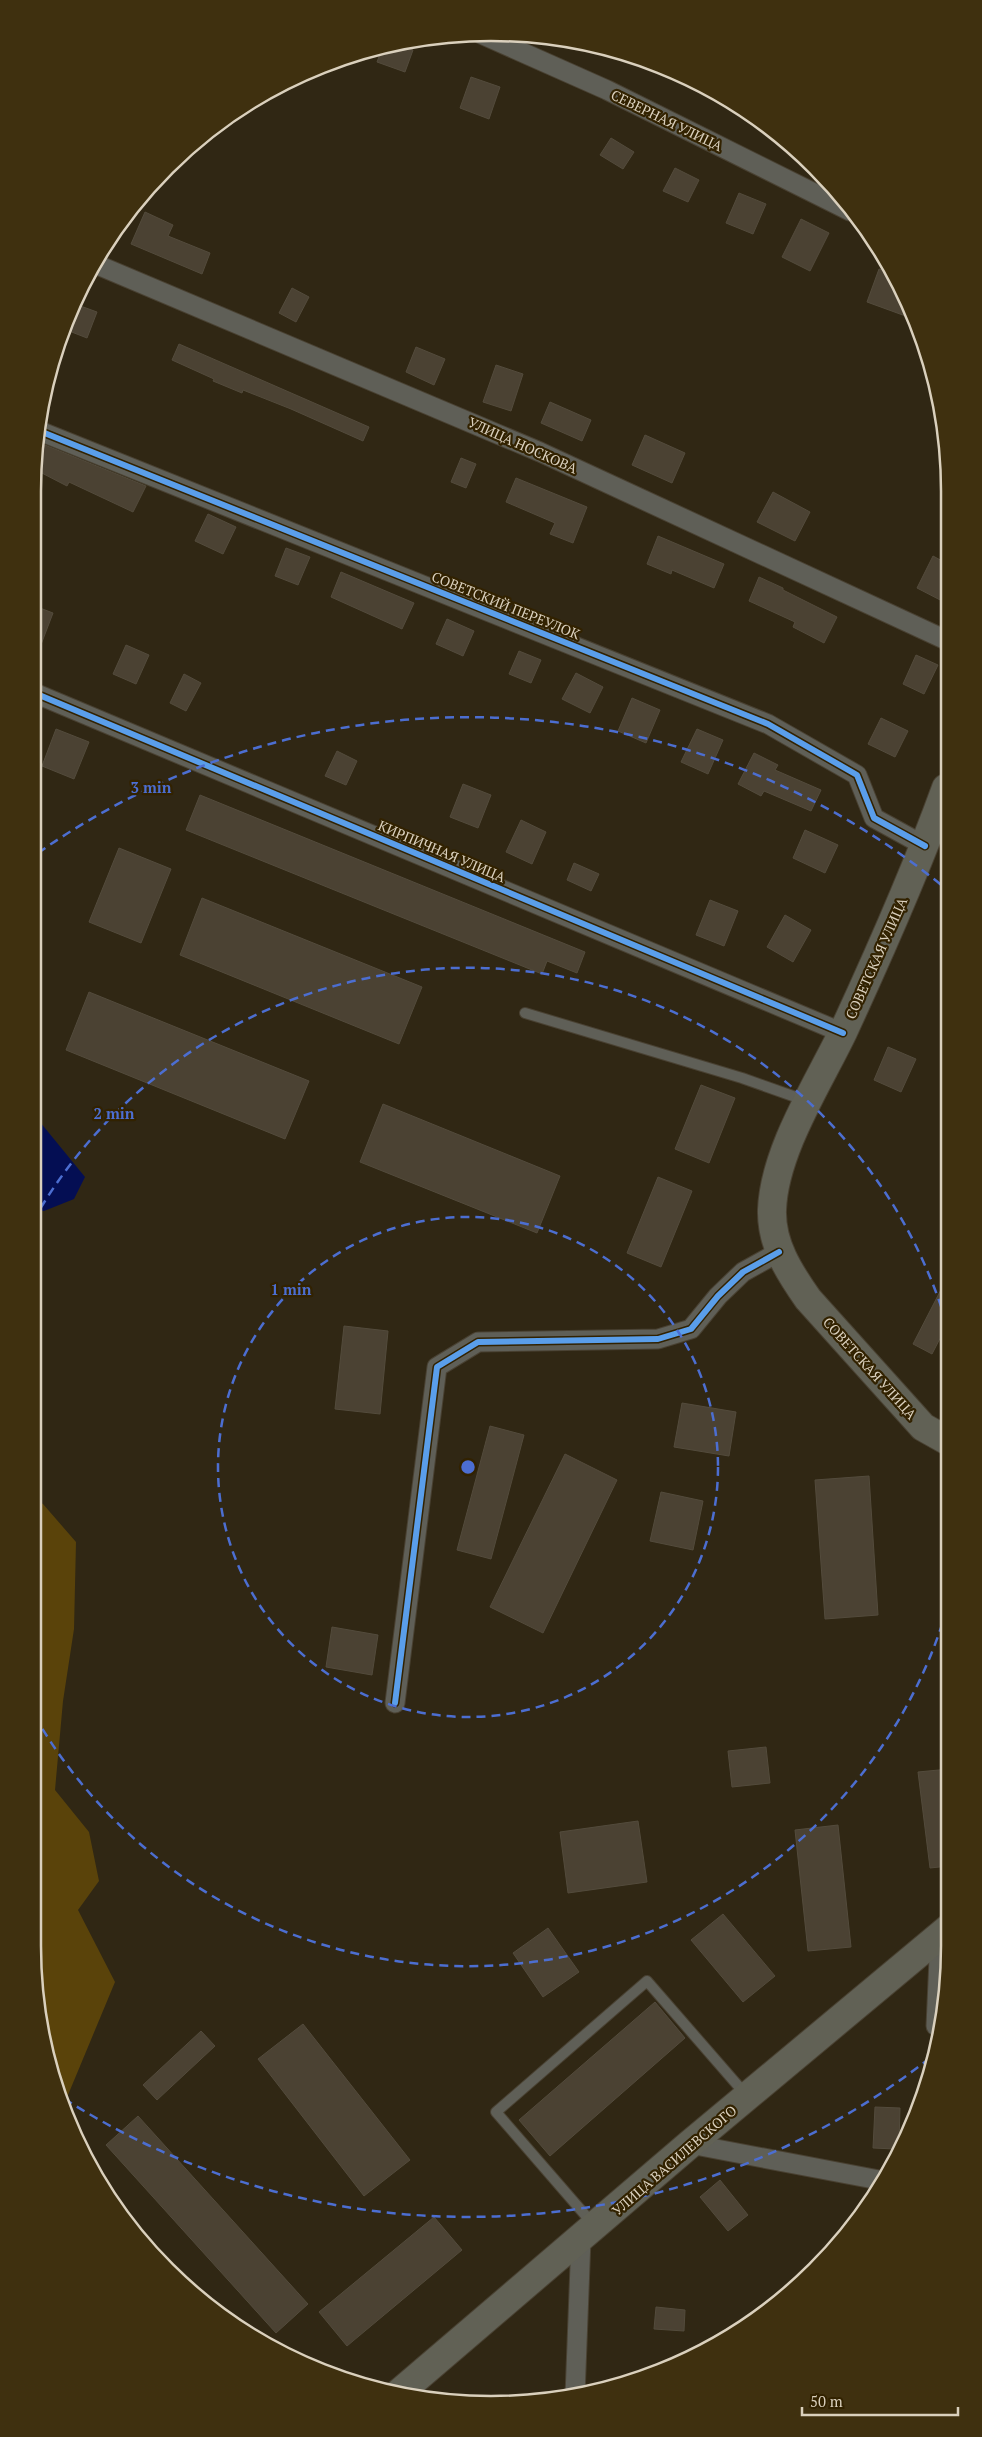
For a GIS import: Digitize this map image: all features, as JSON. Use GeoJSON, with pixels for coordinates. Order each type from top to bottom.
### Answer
{"type":"FeatureCollection","features":[{"type":"Feature","properties":{"kind":"street","name":"СЕВЕРНАЯ УЛИЦА"},"geometry":{"type":"LineString","coordinates":[[497,41],[607,90],[838,205]]}},
{"type":"Feature","properties":{"kind":"street","name":"УЛИЦА НОСКОВА"},"geometry":{"type":"LineString","coordinates":[[102,267],[540,452],[941,638]]}},
{"type":"Feature","properties":{"kind":"street","name":"СОВЕТСКИЙ ПЕРЕУЛОК"},"geometry":{"type":"LineString","coordinates":[[45,433],[768,724],[857,775],[874,818],[926,846]]}},
{"type":"Feature","properties":{"kind":"street","name":"КИРПИЧНАЯ УЛИЦА"},"geometry":{"type":"LineString","coordinates":[[41,696],[843,1032]]}},
{"type":"Feature","properties":{"kind":"street","name":"СОВЕТСКАЯ УЛИЦА"},"geometry":{"type":"LineString","coordinates":[[941,802],[926,846],[843,1032],[808,1101],[782,1161],[774,1191],[772,1212],[774,1233],[780,1252],[792,1276],[808,1299],[923,1427],[941,1437]]}},
{"type":"Feature","properties":{"kind":"street"},"geometry":{"type":"LineString","coordinates":[[395,1703],[437,1367],[478,1342],[658,1339],[691,1328],[718,1296],[743,1272],[780,1252]]}},
{"type":"Feature","properties":{"kind":"street","name":"УЛИЦА ВАСИЛЕВСКОГО"},"geometry":{"type":"LineString","coordinates":[[406,2387],[690,2144],[941,1935]]}},
{"type":"Feature","properties":{"kind":"street"},"geometry":{"type":"LineString","coordinates":[[690,2144],[875,2179]]}},
{"type":"Feature","properties":{"kind":"street"},"geometry":{"type":"LineString","coordinates":[[576,2388],[588,2233]]}},
{"type":"Feature","properties":{"kind":"lane"},"geometry":{"type":"LineString","coordinates":[[525,1013],[742,1078],[808,1101]]}},
{"type":"Feature","properties":{"kind":"lane"},"geometry":{"type":"LineString","coordinates":[[588,2233],[496,2112],[647,1981],[747,2096]]}},
{"type":"Feature","properties":{"kind":"shaded area"},"geometry":{"type":"Polygon","coordinates":[[[41,1123],[85,1177],[74,1199],[41,1211],[41,1123]]]}},
{"type":"Feature","properties":{"kind":"shaded area"},"geometry":{"type":"Polygon","coordinates":[[[41,1503],[76,1542],[74,1629],[63,1701],[55,1790],[89,1832],[99,1881],[78,1910],[115,1982],[67,2097],[50,2034],[42,1975],[41,1503]]]}},
{"type":"Feature","properties":{"kind":"building"},"geometry":{"type":"Polygon","coordinates":[[[403,50],[413,50],[405,72],[377,62],[379,56],[403,50]]]}},
{"type":"Feature","properties":{"kind":"building"},"geometry":{"type":"Polygon","coordinates":[[[471,77],[500,87],[489,119],[460,108],[471,77]]]}},
{"type":"Feature","properties":{"kind":"building"},"geometry":{"type":"Polygon","coordinates":[[[611,138],[634,152],[623,169],[600,155],[611,138]]]}},
{"type":"Feature","properties":{"kind":"building"},"geometry":{"type":"Polygon","coordinates":[[[675,168],[699,180],[688,202],[663,191],[675,168]]]}},
{"type":"Feature","properties":{"kind":"building"},"geometry":{"type":"Polygon","coordinates":[[[739,193],[766,204],[753,234],[726,223],[739,193]]]}},
{"type":"Feature","properties":{"kind":"building"},"geometry":{"type":"Polygon","coordinates":[[[145,212],[173,225],[168,236],[210,253],[202,274],[131,244],[145,212]]]}},
{"type":"Feature","properties":{"kind":"building"},"geometry":{"type":"Polygon","coordinates":[[[801,219],[829,233],[810,271],[782,257],[801,219]]]}},
{"type":"Feature","properties":{"kind":"building"},"geometry":{"type":"Polygon","coordinates":[[[879,269],[882,270],[906,316],[867,302],[879,269]]]}},
{"type":"Feature","properties":{"kind":"building"},"geometry":{"type":"Polygon","coordinates":[[[292,288],[309,297],[296,322],[279,313],[292,288]]]}},
{"type":"Feature","properties":{"kind":"building"},"geometry":{"type":"Polygon","coordinates":[[[81,306],[97,312],[87,338],[70,331],[81,306]]]}},
{"type":"Feature","properties":{"kind":"building"},"geometry":{"type":"Polygon","coordinates":[[[179,344],[369,427],[363,441],[291,409],[243,390],[242,393],[213,381],[214,379],[172,360],[179,344]]]}},
{"type":"Feature","properties":{"kind":"building"},"geometry":{"type":"Polygon","coordinates":[[[416,347],[445,359],[434,385],[406,372],[416,347]]]}},
{"type":"Feature","properties":{"kind":"building"},"geometry":{"type":"Polygon","coordinates":[[[496,365],[523,374],[511,411],[483,402],[496,365]]]}},
{"type":"Feature","properties":{"kind":"building"},"geometry":{"type":"Polygon","coordinates":[[[550,402],[591,420],[582,441],[541,423],[550,402]]]}},
{"type":"Feature","properties":{"kind":"building"},"geometry":{"type":"Polygon","coordinates":[[[645,435],[685,453],[672,483],[632,465],[645,435]]]}},
{"type":"Feature","properties":{"kind":"building"},"geometry":{"type":"Polygon","coordinates":[[[45,445],[146,486],[133,512],[69,482],[67,486],[42,473],[45,445]]]}},
{"type":"Feature","properties":{"kind":"building"},"geometry":{"type":"Polygon","coordinates":[[[461,458],[476,464],[466,488],[451,482],[461,458]]]}},
{"type":"Feature","properties":{"kind":"building"},"geometry":{"type":"Polygon","coordinates":[[[516,478],[587,507],[573,543],[550,534],[555,523],[506,502],[516,478]]]}},
{"type":"Feature","properties":{"kind":"building"},"geometry":{"type":"Polygon","coordinates":[[[773,492],[810,512],[795,541],[757,522],[773,492]]]}},
{"type":"Feature","properties":{"kind":"building"},"geometry":{"type":"Polygon","coordinates":[[[208,514],[236,527],[223,554],[195,541],[208,514]]]}},
{"type":"Feature","properties":{"kind":"building"},"geometry":{"type":"Polygon","coordinates":[[[658,536],[724,564],[714,588],[672,570],[671,574],[647,564],[658,536]]]}},
{"type":"Feature","properties":{"kind":"building"},"geometry":{"type":"Polygon","coordinates":[[[286,548],[310,557],[298,585],[275,576],[286,548]]]}},
{"type":"Feature","properties":{"kind":"building"},"geometry":{"type":"Polygon","coordinates":[[[933,556],[941,560],[941,600],[917,588],[933,556]]]}},
{"type":"Feature","properties":{"kind":"building"},"geometry":{"type":"Polygon","coordinates":[[[341,572],[414,603],[402,629],[331,597],[341,572]]]}},
{"type":"Feature","properties":{"kind":"building"},"geometry":{"type":"Polygon","coordinates":[[[759,577],[837,617],[824,643],[793,627],[795,622],[749,601],[759,577]]]}},
{"type":"Feature","properties":{"kind":"building"},"geometry":{"type":"Polygon","coordinates":[[[41,608],[53,613],[41,645],[41,608]]]}},
{"type":"Feature","properties":{"kind":"building"},"geometry":{"type":"Polygon","coordinates":[[[447,619],[474,631],[463,656],[436,644],[447,619]]]}},
{"type":"Feature","properties":{"kind":"building"},"geometry":{"type":"Polygon","coordinates":[[[126,645],[149,655],[136,684],[113,674],[126,645]]]}},
{"type":"Feature","properties":{"kind":"building"},"geometry":{"type":"Polygon","coordinates":[[[519,651],[541,660],[531,683],[509,674],[519,651]]]}},
{"type":"Feature","properties":{"kind":"building"},"geometry":{"type":"Polygon","coordinates":[[[916,655],[938,665],[924,694],[903,684],[916,655]]]}},
{"type":"Feature","properties":{"kind":"building"},"geometry":{"type":"Polygon","coordinates":[[[576,673],[603,687],[590,713],[562,699],[576,673]]]}},
{"type":"Feature","properties":{"kind":"building"},"geometry":{"type":"Polygon","coordinates":[[[184,674],[201,683],[186,711],[170,703],[184,674]]]}},
{"type":"Feature","properties":{"kind":"building"},"geometry":{"type":"Polygon","coordinates":[[[632,698],[660,710],[646,743],[618,731],[632,698]]]}},
{"type":"Feature","properties":{"kind":"building"},"geometry":{"type":"Polygon","coordinates":[[[881,718],[908,731],[895,757],[868,744],[881,718]]]}},
{"type":"Feature","properties":{"kind":"building"},"geometry":{"type":"Polygon","coordinates":[[[56,729],[89,742],[74,779],[42,766],[56,729]]]}},
{"type":"Feature","properties":{"kind":"building"},"geometry":{"type":"Polygon","coordinates":[[[697,729],[723,740],[708,774],[681,762],[697,729]]]}},
{"type":"Feature","properties":{"kind":"building"},"geometry":{"type":"Polygon","coordinates":[[[337,751],[357,761],[346,785],[325,776],[337,751]]]}},
{"type":"Feature","properties":{"kind":"building"},"geometry":{"type":"Polygon","coordinates":[[[754,753],[778,765],[775,770],[821,790],[811,811],[764,791],[761,796],[738,784],[754,753]]]}},
{"type":"Feature","properties":{"kind":"building"},"geometry":{"type":"Polygon","coordinates":[[[463,784],[491,795],[478,828],[450,817],[463,784]]]}},
{"type":"Feature","properties":{"kind":"building"},"geometry":{"type":"Polygon","coordinates":[[[200,795],[585,952],[577,973],[547,961],[542,974],[186,830],[200,795]]]}},
{"type":"Feature","properties":{"kind":"building"},"geometry":{"type":"Polygon","coordinates":[[[521,820],[546,832],[532,864],[506,852],[521,820]]]}},
{"type":"Feature","properties":{"kind":"building"},"geometry":{"type":"Polygon","coordinates":[[[805,830],[838,845],[825,873],[793,858],[805,830]]]}},
{"type":"Feature","properties":{"kind":"building"},"geometry":{"type":"Polygon","coordinates":[[[119,848],[171,869],[141,943],[89,922],[119,848]]]}},
{"type":"Feature","properties":{"kind":"building"},"geometry":{"type":"Polygon","coordinates":[[[574,863],[599,874],[591,891],[567,880],[574,863]]]}},
{"type":"Feature","properties":{"kind":"building"},"geometry":{"type":"Polygon","coordinates":[[[202,898],[422,987],[399,1044],[180,955],[202,898]]]}},
{"type":"Feature","properties":{"kind":"building"},"geometry":{"type":"Polygon","coordinates":[[[710,900],[738,911],[724,946],[696,935],[710,900]]]}},
{"type":"Feature","properties":{"kind":"building"},"geometry":{"type":"Polygon","coordinates":[[[785,915],[811,930],[793,962],[767,947],[785,915]]]}},
{"type":"Feature","properties":{"kind":"building"},"geometry":{"type":"Polygon","coordinates":[[[89,992],[309,1081],[285,1139],[66,1050],[89,992]]]}},
{"type":"Feature","properties":{"kind":"building"},"geometry":{"type":"Polygon","coordinates":[[[888,1047],[916,1059],[901,1092],[874,1080],[888,1047]]]}},
{"type":"Feature","properties":{"kind":"building"},"geometry":{"type":"Polygon","coordinates":[[[701,1085],[735,1098],[709,1163],[675,1149],[701,1085]]]}},
{"type":"Feature","properties":{"kind":"building"},"geometry":{"type":"Polygon","coordinates":[[[383,1104],[560,1176],[537,1233],[360,1162],[383,1104]]]}},
{"type":"Feature","properties":{"kind":"building"},"geometry":{"type":"Polygon","coordinates":[[[658,1177],[692,1191],[661,1267],[627,1253],[658,1177]]]}},
{"type":"Feature","properties":{"kind":"building"},"geometry":{"type":"Polygon","coordinates":[[[941,1290],[941,1337],[932,1354],[913,1344],[941,1290]]]}},
{"type":"Feature","properties":{"kind":"building"},"geometry":{"type":"Polygon","coordinates":[[[344,1326],[388,1331],[380,1414],[335,1409],[344,1326]]]}},
{"type":"Feature","properties":{"kind":"building"},"geometry":{"type":"Polygon","coordinates":[[[682,1403],[736,1412],[729,1456],[674,1447],[682,1403]]]}},
{"type":"Feature","properties":{"kind":"building"},"geometry":{"type":"Polygon","coordinates":[[[490,1426],[524,1435],[491,1559],[457,1550],[490,1426]]]}},
{"type":"Feature","properties":{"kind":"building"},"geometry":{"type":"Polygon","coordinates":[[[565,1454],[617,1480],[543,1633],[490,1607],[565,1454]]]}},
{"type":"Feature","properties":{"kind":"building"},"geometry":{"type":"Polygon","coordinates":[[[869,1476],[878,1615],[825,1619],[815,1480],[869,1476]]]}},
{"type":"Feature","properties":{"kind":"building"},"geometry":{"type":"Polygon","coordinates":[[[661,1492],[703,1501],[693,1550],[650,1541],[661,1492]]]}},
{"type":"Feature","properties":{"kind":"building"},"geometry":{"type":"Polygon","coordinates":[[[332,1627],[378,1635],[372,1675],[326,1667],[332,1627]]]}},
{"type":"Feature","properties":{"kind":"building"},"geometry":{"type":"Polygon","coordinates":[[[766,1747],[770,1783],[732,1787],[728,1751],[766,1747]]]}},
{"type":"Feature","properties":{"kind":"building"},"geometry":{"type":"Polygon","coordinates":[[[941,1770],[941,1867],[930,1868],[918,1772],[941,1770]]]}},
{"type":"Feature","properties":{"kind":"building"},"geometry":{"type":"Polygon","coordinates":[[[638,1821],[647,1882],[568,1893],[560,1832],[638,1821]]]}},
{"type":"Feature","properties":{"kind":"building"},"geometry":{"type":"Polygon","coordinates":[[[838,1825],[851,1947],[808,1951],[795,1830],[838,1825]]]}},
{"type":"Feature","properties":{"kind":"building"},"geometry":{"type":"Polygon","coordinates":[[[723,1914],[775,1976],[743,2002],[691,1940],[723,1914]]]}},
{"type":"Feature","properties":{"kind":"building"},"geometry":{"type":"Polygon","coordinates":[[[548,1928],[579,1972],[543,1997],[513,1953],[548,1928]]]}},
{"type":"Feature","properties":{"kind":"building"},"geometry":{"type":"Polygon","coordinates":[[[655,2002],[685,2038],[550,2156],[519,2120],[655,2002]]]}},
{"type":"Feature","properties":{"kind":"building"},"geometry":{"type":"Polygon","coordinates":[[[303,2024],[410,2160],[364,2196],[258,2059],[303,2024]]]}},
{"type":"Feature","properties":{"kind":"building"},"geometry":{"type":"Polygon","coordinates":[[[201,2031],[215,2046],[157,2100],[143,2085],[201,2031]]]}},
{"type":"Feature","properties":{"kind":"building"},"geometry":{"type":"Polygon","coordinates":[[[875,2107],[900,2108],[899,2134],[892,2149],[873,2148],[875,2107]]]}},
{"type":"Feature","properties":{"kind":"building"},"geometry":{"type":"Polygon","coordinates":[[[138,2116],[308,2304],[276,2333],[106,2145],[138,2116]]]}},
{"type":"Feature","properties":{"kind":"building"},"geometry":{"type":"Polygon","coordinates":[[[720,2180],[748,2215],[728,2231],[700,2197],[720,2180]]]}},
{"type":"Feature","properties":{"kind":"building"},"geometry":{"type":"Polygon","coordinates":[[[434,2217],[462,2250],[347,2346],[319,2312],[434,2217]]]}},
{"type":"Feature","properties":{"kind":"building"},"geometry":{"type":"Polygon","coordinates":[[[656,2307],[685,2310],[684,2331],[654,2329],[656,2307]]]}},
{"type":"Feature","properties":{"kind":"cycle path"},"geometry":{"type":"LineString","coordinates":[[45,433],[768,724],[857,775],[874,818],[925,846]]}},
{"type":"Feature","properties":{"kind":"cycle path"},"geometry":{"type":"LineString","coordinates":[[41,696],[843,1033]]}},
{"type":"Feature","properties":{"kind":"cycle path"},"geometry":{"type":"LineString","coordinates":[[395,1703],[437,1367],[478,1342],[658,1339],[691,1329],[718,1296],[743,1272],[779,1252]]}}]}
